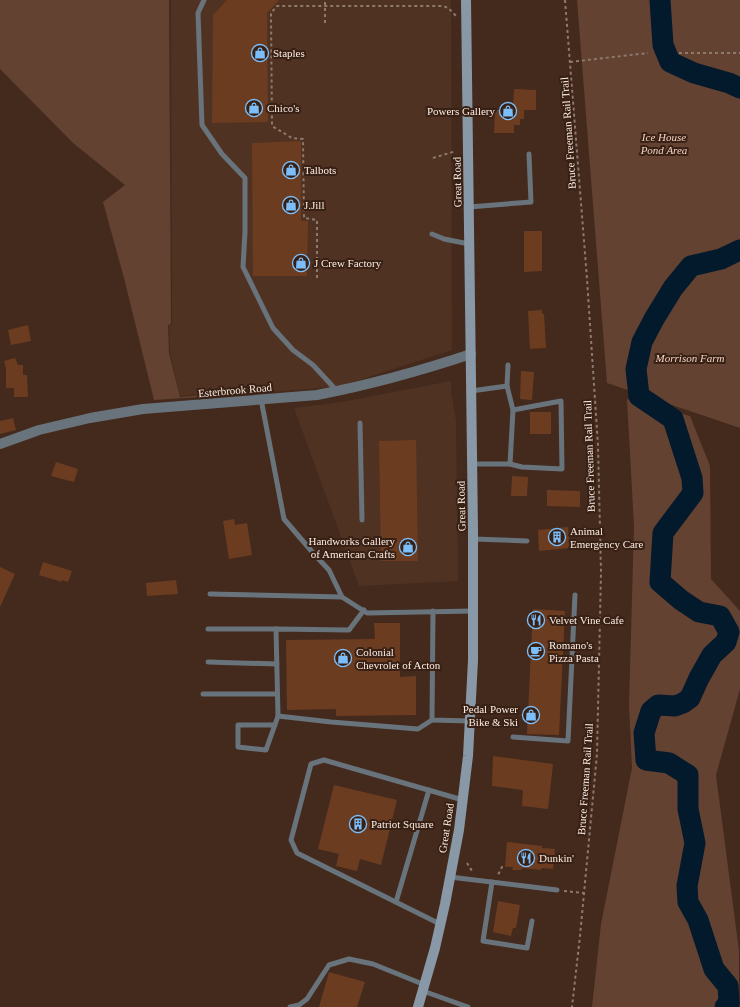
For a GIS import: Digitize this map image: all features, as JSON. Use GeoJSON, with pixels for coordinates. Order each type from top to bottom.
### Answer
{"type":"FeatureCollection","features":[{"type":"Feature","properties":{"kind":"main road","name":"Great Road"},"geometry":{"type":"LineString","coordinates":[[418,1007],[435,948],[459,830],[468,756],[473,660],[472,391],[466,0]]}},
{"type":"Feature","properties":{"kind":"street","name":"Esterbrook Road"},"geometry":{"type":"LineString","coordinates":[[0,444],[39,430],[90,418],[144,409],[317,395],[418,371],[471,354]]}},
{"type":"Feature","properties":{"kind":"lane"},"geometry":{"type":"LineString","coordinates":[[204,0],[198,13],[202,125],[222,154],[245,178],[245,232],[242,267],[273,328],[293,350],[313,365],[337,391]]}},
{"type":"Feature","properties":{"kind":"lane"},"geometry":{"type":"LineString","coordinates":[[469,207],[530,202],[529,154]]}},
{"type":"Feature","properties":{"kind":"lane"},"geometry":{"type":"LineString","coordinates":[[432,234],[444,239],[469,244]]}},
{"type":"Feature","properties":{"kind":"lane"},"geometry":{"type":"LineString","coordinates":[[508,365],[507,386],[513,410],[510,464]]}},
{"type":"Feature","properties":{"kind":"lane"},"geometry":{"type":"LineString","coordinates":[[472,391],[507,386]]}},
{"type":"Feature","properties":{"kind":"lane"},"geometry":{"type":"LineString","coordinates":[[261,400],[284,519],[329,570],[342,597]]}},
{"type":"Feature","properties":{"kind":"lane"},"geometry":{"type":"LineString","coordinates":[[472,464],[510,464],[522,467],[562,469],[561,401],[513,410]]}},
{"type":"Feature","properties":{"kind":"lane"},"geometry":{"type":"LineString","coordinates":[[360,424],[362,520]]}},
{"type":"Feature","properties":{"kind":"lane"},"geometry":{"type":"LineString","coordinates":[[473,539],[527,541]]}},
{"type":"Feature","properties":{"kind":"lane"},"geometry":{"type":"LineString","coordinates":[[210,594],[342,597],[367,613],[473,611]]}},
{"type":"Feature","properties":{"kind":"lane"},"geometry":{"type":"LineString","coordinates":[[513,737],[568,741],[575,595]]}},
{"type":"Feature","properties":{"kind":"lane"},"geometry":{"type":"LineString","coordinates":[[208,628],[349,630],[364,610]]}},
{"type":"Feature","properties":{"kind":"lane"},"geometry":{"type":"LineString","coordinates":[[432,720],[433,611]]}},
{"type":"Feature","properties":{"kind":"lane"},"geometry":{"type":"LineString","coordinates":[[275,725],[238,726],[238,747],[266,750],[275,725],[278,716],[276,629]]}},
{"type":"Feature","properties":{"kind":"lane"},"geometry":{"type":"LineString","coordinates":[[208,662],[277,664]]}},
{"type":"Feature","properties":{"kind":"lane"},"geometry":{"type":"LineString","coordinates":[[203,694],[277,694]]}},
{"type":"Feature","properties":{"kind":"lane"},"geometry":{"type":"LineString","coordinates":[[278,716],[418,729],[432,720],[470,721]]}},
{"type":"Feature","properties":{"kind":"lane"},"geometry":{"type":"LineString","coordinates":[[440,924],[297,853],[291,840],[311,764],[324,760],[463,800]]}},
{"type":"Feature","properties":{"kind":"lane"},"geometry":{"type":"LineString","coordinates":[[396,902],[429,790]]}},
{"type":"Feature","properties":{"kind":"lane"},"geometry":{"type":"LineString","coordinates":[[450,877],[557,890]]}},
{"type":"Feature","properties":{"kind":"lane"},"geometry":{"type":"LineString","coordinates":[[492,882],[483,941],[526,948],[532,921]]}},
{"type":"Feature","properties":{"kind":"lane"},"geometry":{"type":"LineString","coordinates":[[290,1007],[299,1005],[307,999],[329,965],[349,959],[373,964],[464,1007]]}},
{"type":"Feature","properties":{"kind":"path","name":"Bruce Freeman Rail Trail"},"geometry":{"type":"LineString","coordinates":[[565,0],[587,279],[598,446],[601,572],[597,754],[572,1007]]}},
{"type":"Feature","properties":{"kind":"path"},"geometry":{"type":"LineString","coordinates":[[325,2],[325,26]]}},
{"type":"Feature","properties":{"kind":"path"},"geometry":{"type":"LineString","coordinates":[[317,278],[317,220],[304,218],[303,139],[292,138],[272,126],[270,13],[277,6],[443,6],[449,8],[458,18]]}},
{"type":"Feature","properties":{"kind":"path"},"geometry":{"type":"LineString","coordinates":[[570,62],[648,53]]}},
{"type":"Feature","properties":{"kind":"path"},"geometry":{"type":"LineString","coordinates":[[679,53],[740,53]]}},
{"type":"Feature","properties":{"kind":"path"},"geometry":{"type":"LineString","coordinates":[[433,158],[456,152]]}},
{"type":"Feature","properties":{"kind":"path"},"geometry":{"type":"LineString","coordinates":[[466,863],[472,871],[479,873]]}},
{"type":"Feature","properties":{"kind":"path"},"geometry":{"type":"LineString","coordinates":[[494,874],[499,873],[503,865]]}},
{"type":"Feature","properties":{"kind":"path"},"geometry":{"type":"LineString","coordinates":[[557,890],[584,893]]}},
{"type":"Feature","properties":{"kind":"shaded area"},"geometry":{"type":"Polygon","coordinates":[[[171,0],[451,0],[452,350],[341,386],[260,393],[259,389],[180,396],[170,353],[169,325],[172,325],[171,0]]]}},
{"type":"Feature","properties":{"kind":"shaded area"},"geometry":{"type":"Polygon","coordinates":[[[451,381],[451,391],[456,420],[458,581],[359,586],[294,408],[342,402],[451,381]]]}},
{"type":"Feature","properties":{"kind":"green space"},"geometry":{"type":"Polygon","coordinates":[[[0,0],[169,0],[171,324],[168,325],[169,353],[180,397],[259,390],[260,393],[154,400],[124,278],[103,202],[125,185],[73,143],[0,69],[0,0]]]}},
{"type":"Feature","properties":{"kind":"green space","name":"Ice House Pond Area"},"geometry":{"type":"Polygon","coordinates":[[[577,0],[740,0],[740,428],[607,383],[577,0]]]}},
{"type":"Feature","properties":{"kind":"green space"},"geometry":{"type":"Polygon","coordinates":[[[627,399],[690,416],[710,466],[711,579],[740,611],[740,689],[716,775],[739,951],[739,1007],[592,1007],[601,924],[632,768],[629,705],[634,526],[627,399]]]}},
{"type":"Feature","properties":{"kind":"building"},"geometry":{"type":"Polygon","coordinates":[[[227,0],[279,0],[267,13],[268,122],[212,123],[213,15],[227,0]]]}},
{"type":"Feature","properties":{"kind":"building","name":"Powers Gallery"},"geometry":{"type":"Polygon","coordinates":[[[514,89],[536,90],[536,110],[524,110],[524,119],[520,119],[520,125],[514,125],[514,133],[494,133],[495,110],[502,110],[502,104],[513,104],[514,89]]]}},
{"type":"Feature","properties":{"kind":"building"},"geometry":{"type":"Polygon","coordinates":[[[301,141],[301,221],[308,221],[307,276],[253,276],[252,143],[301,141]]]}},
{"type":"Feature","properties":{"kind":"building"},"geometry":{"type":"Polygon","coordinates":[[[524,231],[542,231],[542,271],[524,272],[524,231]]]}},
{"type":"Feature","properties":{"kind":"building"},"geometry":{"type":"Polygon","coordinates":[[[542,310],[542,314],[544,314],[546,348],[530,349],[528,311],[542,310]]]}},
{"type":"Feature","properties":{"kind":"building"},"geometry":{"type":"Polygon","coordinates":[[[28,325],[31,341],[11,345],[8,330],[28,325]]]}},
{"type":"Feature","properties":{"kind":"building"},"geometry":{"type":"Polygon","coordinates":[[[15,358],[18,365],[23,365],[23,375],[27,375],[28,397],[14,397],[14,388],[6,388],[6,368],[4,361],[15,358]]]}},
{"type":"Feature","properties":{"kind":"building"},"geometry":{"type":"Polygon","coordinates":[[[521,371],[534,372],[532,400],[520,399],[521,371]]]}},
{"type":"Feature","properties":{"kind":"building"},"geometry":{"type":"Polygon","coordinates":[[[530,412],[551,412],[551,434],[530,434],[530,412]]]}},
{"type":"Feature","properties":{"kind":"building"},"geometry":{"type":"Polygon","coordinates":[[[13,418],[16,430],[0,434],[0,421],[13,418]]]}},
{"type":"Feature","properties":{"kind":"building"},"geometry":{"type":"Polygon","coordinates":[[[416,440],[418,561],[381,561],[379,441],[416,440]]]}},
{"type":"Feature","properties":{"kind":"building"},"geometry":{"type":"Polygon","coordinates":[[[56,462],[78,469],[74,482],[51,476],[56,462]]]}},
{"type":"Feature","properties":{"kind":"building"},"geometry":{"type":"Polygon","coordinates":[[[512,476],[528,477],[527,496],[511,496],[512,476]]]}},
{"type":"Feature","properties":{"kind":"building"},"geometry":{"type":"Polygon","coordinates":[[[547,490],[580,491],[580,507],[547,506],[547,490]]]}},
{"type":"Feature","properties":{"kind":"building"},"geometry":{"type":"Polygon","coordinates":[[[234,519],[235,525],[247,523],[252,555],[229,559],[223,521],[234,519]]]}},
{"type":"Feature","properties":{"kind":"building","name":"Animal Emergency Care"},"geometry":{"type":"Polygon","coordinates":[[[568,527],[570,548],[539,551],[538,530],[568,527]]]}},
{"type":"Feature","properties":{"kind":"building"},"geometry":{"type":"Polygon","coordinates":[[[43,562],[72,571],[68,582],[62,580],[62,582],[39,575],[43,562]]]}},
{"type":"Feature","properties":{"kind":"building"},"geometry":{"type":"Polygon","coordinates":[[[0,567],[15,574],[0,607],[0,567]]]}},
{"type":"Feature","properties":{"kind":"building"},"geometry":{"type":"Polygon","coordinates":[[[176,580],[178,594],[147,596],[146,583],[176,580]]]}},
{"type":"Feature","properties":{"kind":"building"},"geometry":{"type":"Polygon","coordinates":[[[533,609],[565,611],[559,735],[527,734],[533,609]]]}},
{"type":"Feature","properties":{"kind":"building","name":"Colonial Chevrolet of Acton"},"geometry":{"type":"Polygon","coordinates":[[[374,623],[400,623],[400,677],[416,676],[416,715],[336,716],[336,709],[287,710],[286,640],[375,639],[374,623]]]}},
{"type":"Feature","properties":{"kind":"building"},"geometry":{"type":"Polygon","coordinates":[[[493,756],[553,764],[548,809],[522,806],[523,790],[492,786],[493,756]]]}},
{"type":"Feature","properties":{"kind":"building","name":"Patriot Square"},"geometry":{"type":"Polygon","coordinates":[[[334,785],[397,800],[381,865],[360,859],[357,871],[336,866],[339,854],[318,849],[334,785]]]}},
{"type":"Feature","properties":{"kind":"building"},"geometry":{"type":"Polygon","coordinates":[[[507,842],[555,849],[553,869],[541,868],[541,870],[522,868],[521,870],[512,870],[513,867],[505,867],[507,842]]]}},
{"type":"Feature","properties":{"kind":"building"},"geometry":{"type":"Polygon","coordinates":[[[498,901],[520,905],[516,928],[513,928],[511,936],[493,932],[498,901]]]}},
{"type":"Feature","properties":{"kind":"building"},"geometry":{"type":"Polygon","coordinates":[[[329,972],[365,982],[357,1007],[319,1007],[329,972]]]}},
{"type":"Feature","properties":{"kind":"waterway"},"geometry":{"type":"LineString","coordinates":[[660,0],[663,45],[670,62],[694,73],[729,83],[740,88]]}},
{"type":"Feature","properties":{"kind":"waterway"},"geometry":{"type":"LineString","coordinates":[[725,1007],[729,1003],[728,986],[714,969],[698,920],[688,902],[687,886],[695,843],[688,809],[688,775],[669,763],[646,760],[644,733],[651,711],[658,705],[675,706],[690,698],[712,655],[726,642],[729,632],[720,616],[699,612],[681,600],[660,582],[663,533],[693,493],[692,478],[673,419],[639,396],[636,369],[642,342],[654,319],[673,288],[691,266],[721,259],[740,250]]}},
{"type":"Feature","properties":{"kind":"place","name":"Staples"},"geometry":{"type":"Point","coordinates":[260,53]}},
{"type":"Feature","properties":{"kind":"place","name":"Chico's"},"geometry":{"type":"Point","coordinates":[254,108]}},
{"type":"Feature","properties":{"kind":"place","name":"Powers Gallery"},"geometry":{"type":"Point","coordinates":[508,111]}},
{"type":"Feature","properties":{"kind":"place","name":"Talbots"},"geometry":{"type":"Point","coordinates":[291,170]}},
{"type":"Feature","properties":{"kind":"place","name":"J.Jill"},"geometry":{"type":"Point","coordinates":[291,205]}},
{"type":"Feature","properties":{"kind":"place","name":"J Crew Factory"},"geometry":{"type":"Point","coordinates":[301,263]}},
{"type":"Feature","properties":{"kind":"place","name":"Animal Emergency Care"},"geometry":{"type":"Point","coordinates":[557,537]}},
{"type":"Feature","properties":{"kind":"place","name":"Handworks Gallery of American Crafts"},"geometry":{"type":"Point","coordinates":[408,547]}},
{"type":"Feature","properties":{"kind":"place","name":"Velvet Vine Cafe"},"geometry":{"type":"Point","coordinates":[536,620]}},
{"type":"Feature","properties":{"kind":"place","name":"Romano's Pizza Pasta"},"geometry":{"type":"Point","coordinates":[536,651]}},
{"type":"Feature","properties":{"kind":"place","name":"Colonial Chevrolet of Acton"},"geometry":{"type":"Point","coordinates":[343,658]}},
{"type":"Feature","properties":{"kind":"place","name":"Pedal Power Bike & Ski"},"geometry":{"type":"Point","coordinates":[531,715]}},
{"type":"Feature","properties":{"kind":"place","name":"Patriot Square"},"geometry":{"type":"Point","coordinates":[358,824]}},
{"type":"Feature","properties":{"kind":"place","name":"Dunkin'"},"geometry":{"type":"Point","coordinates":[526,858]}},
{"type":"Feature","properties":{"kind":"park label","name":"Morrison Farm"},"geometry":{"type":"Point","coordinates":[690,358]}}]}
